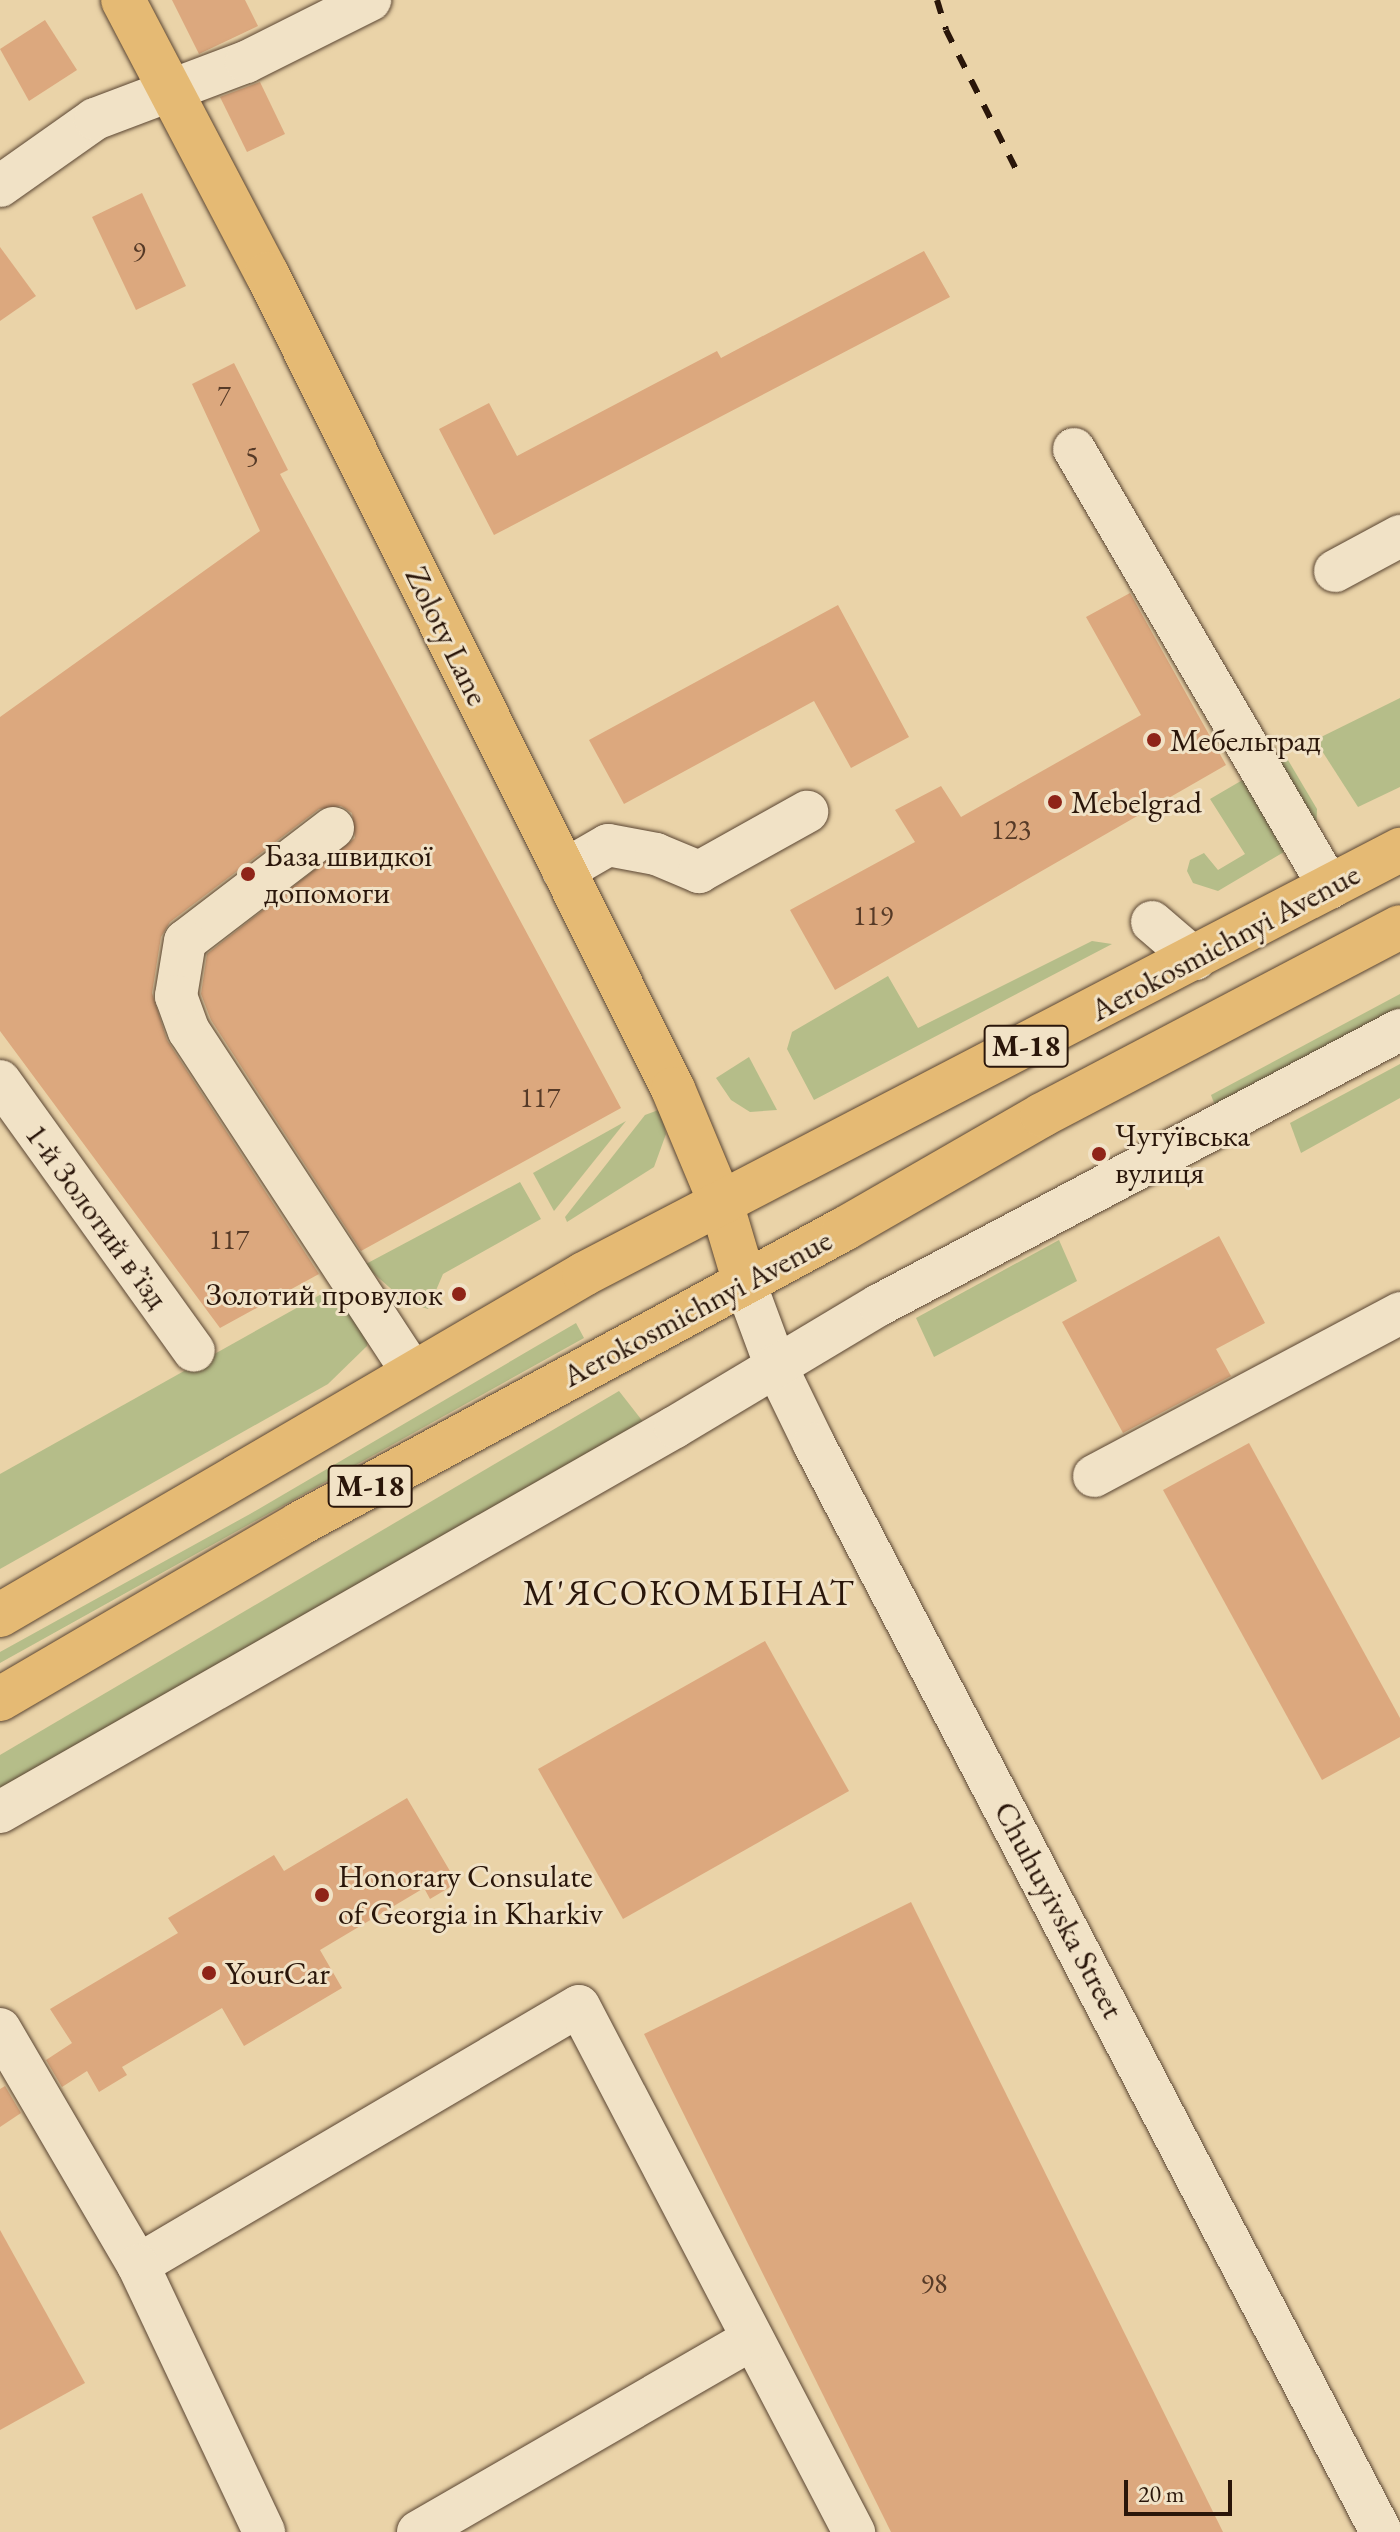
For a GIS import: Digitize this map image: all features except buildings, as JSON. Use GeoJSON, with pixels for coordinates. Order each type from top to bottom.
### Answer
{"type":"FeatureCollection","features":[{"type":"Feature","properties":{"kind":"main road","name":"Zoloty Lane"},"geometry":{"type":"LineString","coordinates":[[123,0],[267,274],[673,1089],[722,1206],[745,1283]]}},
{"type":"Feature","properties":{"kind":"main road","name":"Aerokosmichnyi Avenue"},"geometry":{"type":"LineString","coordinates":[[0,1615],[584,1274],[722,1206],[1400,850]]}},
{"type":"Feature","properties":{"kind":"main road","name":"Aerokosmichnyi Avenue"},"geometry":{"type":"LineString","coordinates":[[0,1699],[299,1524],[745,1283],[1042,1115],[1400,927]]}},
{"type":"Feature","properties":{"kind":"street"},"geometry":{"type":"LineString","coordinates":[[0,186],[95,119],[246,62],[370,0]]}},
{"type":"Feature","properties":{"kind":"street"},"geometry":{"type":"LineString","coordinates":[[1074,449],[1330,888]]}},
{"type":"Feature","properties":{"kind":"street"},"geometry":{"type":"LineString","coordinates":[[1335,571],[1400,536]]}},
{"type":"Feature","properties":{"kind":"street"},"geometry":{"type":"LineString","coordinates":[[563,871],[608,845],[656,854],[699,872],[807,812]]}},
{"type":"Feature","properties":{"kind":"street"},"geometry":{"type":"LineString","coordinates":[[333,828],[185,941],[176,996],[189,1031],[412,1372]]}},
{"type":"Feature","properties":{"kind":"street"},"geometry":{"type":"LineString","coordinates":[[1152,922],[1195,959]]}},
{"type":"Feature","properties":{"kind":"street"},"geometry":{"type":"LineString","coordinates":[[0,1812],[661,1435],[775,1364],[1400,1030]]}},
{"type":"Feature","properties":{"kind":"street","name":"1-й Золотий в’їзд"},"geometry":{"type":"LineString","coordinates":[[0,1081],[194,1351]]}},
{"type":"Feature","properties":{"kind":"street","name":"Chuhuyivska Street"},"geometry":{"type":"LineString","coordinates":[[745,1283],[775,1364],[1381,2532]]}},
{"type":"Feature","properties":{"kind":"street"},"geometry":{"type":"LineString","coordinates":[[1094,1476],[1400,1313]]}},
{"type":"Feature","properties":{"kind":"street"},"geometry":{"type":"LineString","coordinates":[[138,2265],[579,2006],[854,2532]]}},
{"type":"Feature","properties":{"kind":"street"},"geometry":{"type":"LineString","coordinates":[[0,2029],[138,2265],[264,2532]]}},
{"type":"Feature","properties":{"kind":"street"},"geometry":{"type":"LineString","coordinates":[[418,2532],[752,2339]]}},
{"type":"Feature","properties":{"kind":"green space"},"geometry":{"type":"Polygon","coordinates":[[[1400,698],[1400,787],[1358,807],[1315,740],[1400,698]]]}},
{"type":"Feature","properties":{"kind":"green space"},"geometry":{"type":"Polygon","coordinates":[[[1285,755],[1317,809],[1316,833],[1218,891],[1193,883],[1187,871],[1190,860],[1204,853],[1218,870],[1245,854],[1210,799],[1285,755]]]}},
{"type":"Feature","properties":{"kind":"green space"},"geometry":{"type":"Polygon","coordinates":[[[1092,941],[1112,944],[814,1100],[787,1049],[792,1032],[888,976],[918,1028],[1092,941]]]}},
{"type":"Feature","properties":{"kind":"green space"},"geometry":{"type":"Polygon","coordinates":[[[1400,994],[1400,1017],[1219,1116],[1211,1095],[1400,994]]]}},
{"type":"Feature","properties":{"kind":"green space"},"geometry":{"type":"Polygon","coordinates":[[[749,1057],[777,1110],[750,1112],[731,1100],[716,1078],[749,1057]]]}},
{"type":"Feature","properties":{"kind":"green space"},"geometry":{"type":"Polygon","coordinates":[[[1400,1064],[1400,1098],[1301,1153],[1290,1123],[1400,1064]]]}},
{"type":"Feature","properties":{"kind":"green space"},"geometry":{"type":"Polygon","coordinates":[[[661,1109],[666,1134],[654,1167],[567,1222],[565,1217],[645,1115],[661,1109]]]}},
{"type":"Feature","properties":{"kind":"green space"},"geometry":{"type":"Polygon","coordinates":[[[626,1121],[554,1211],[533,1173],[626,1121]]]}},
{"type":"Feature","properties":{"kind":"green space"},"geometry":{"type":"Polygon","coordinates":[[[520,1182],[541,1219],[443,1274],[428,1309],[406,1302],[364,1265],[520,1182]]]}},
{"type":"Feature","properties":{"kind":"green space"},"geometry":{"type":"Polygon","coordinates":[[[1059,1240],[1077,1281],[934,1357],[916,1318],[1059,1240]]]}},
{"type":"Feature","properties":{"kind":"green space"},"geometry":{"type":"Polygon","coordinates":[[[343,1282],[371,1321],[367,1346],[328,1384],[0,1569],[0,1474],[343,1282]]]}},
{"type":"Feature","properties":{"kind":"green space"},"geometry":{"type":"Polygon","coordinates":[[[576,1323],[584,1338],[0,1663],[0,1652],[250,1514],[576,1323]]]}},
{"type":"Feature","properties":{"kind":"green space"},"geometry":{"type":"Polygon","coordinates":[[[619,1391],[644,1423],[0,1791],[0,1755],[619,1391]]]}},
{"type":"Feature","properties":{"kind":"railway"},"geometry":{"type":"LineString","coordinates":[[937,0],[946,30],[1016,169]]}},
{"type":"Feature","properties":{"kind":"place","name":"Мебельград"},"geometry":{"type":"Point","coordinates":[1154,740]}},
{"type":"Feature","properties":{"kind":"place","name":"Mebelgrad"},"geometry":{"type":"Point","coordinates":[1055,802]}},
{"type":"Feature","properties":{"kind":"place","name":"База швидкої допомоги"},"geometry":{"type":"Point","coordinates":[248,874]}},
{"type":"Feature","properties":{"kind":"place","name":"Чугуївська вулиця"},"geometry":{"type":"Point","coordinates":[1099,1154]}},
{"type":"Feature","properties":{"kind":"place","name":"Золотий провулок"},"geometry":{"type":"Point","coordinates":[459,1294]}},
{"type":"Feature","properties":{"kind":"place","name":"Honorary Consulate of Georgia in Kharkiv"},"geometry":{"type":"Point","coordinates":[322,1895]}},
{"type":"Feature","properties":{"kind":"place","name":"YourCar"},"geometry":{"type":"Point","coordinates":[209,1973]}},
{"type":"Feature","properties":{"kind":"district","name":"М'ЯСОКОМБІНАТ"},"geometry":{"type":"Point","coordinates":[689,1593]}}]}
